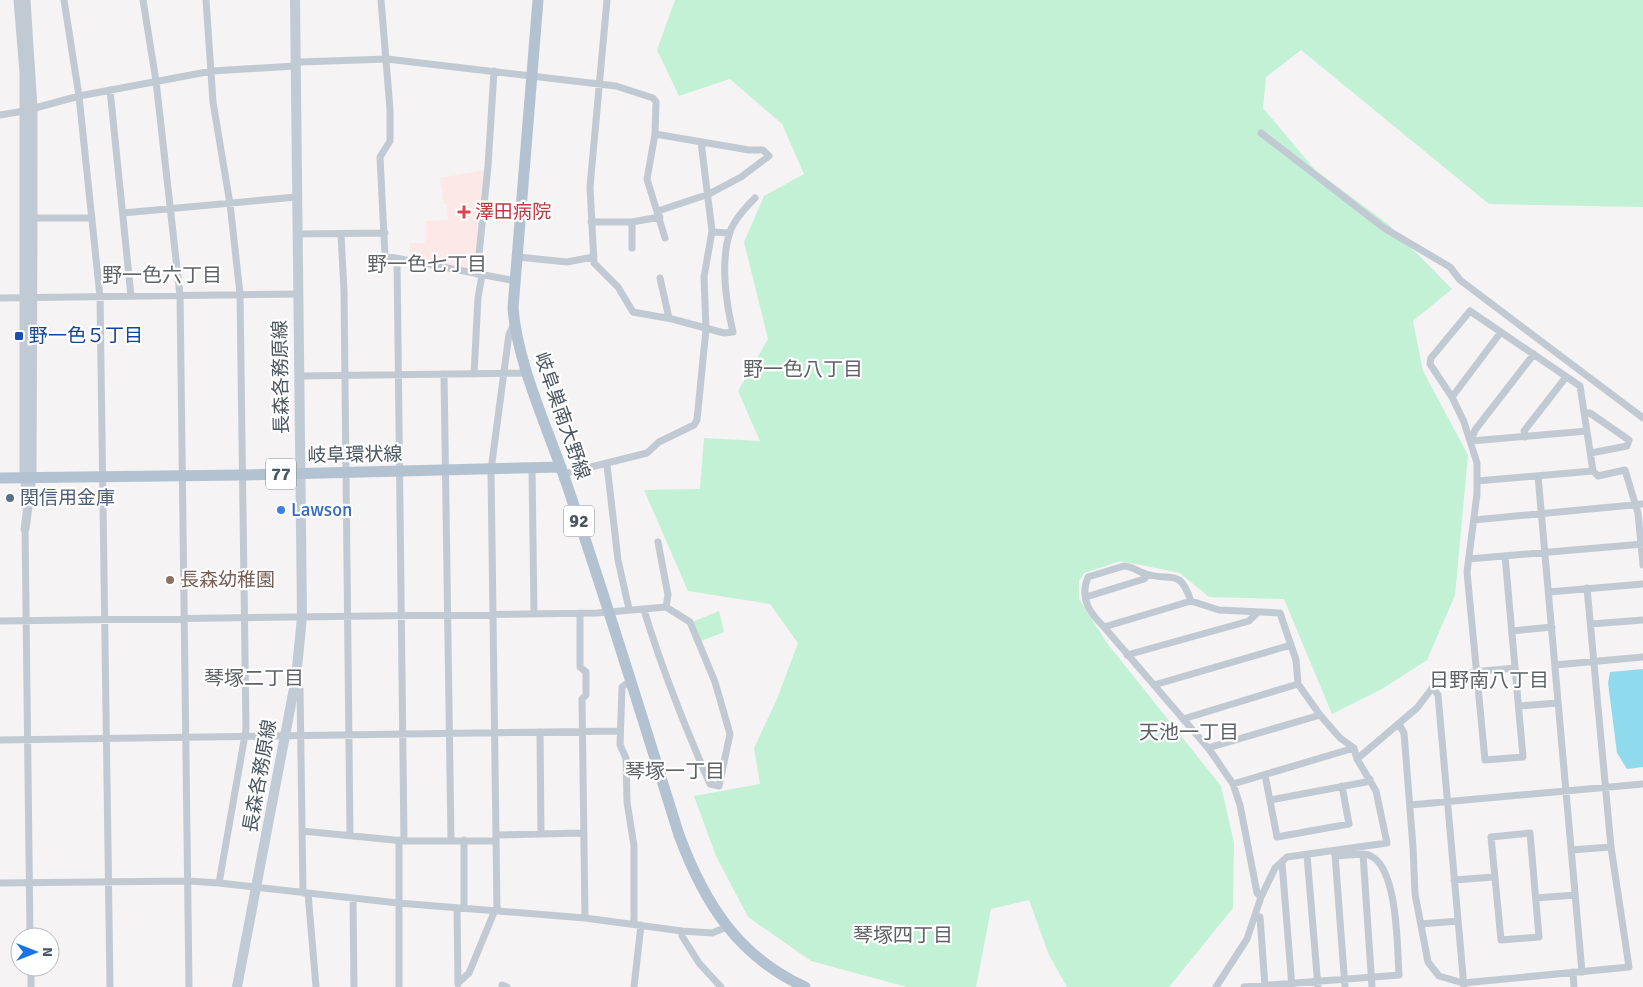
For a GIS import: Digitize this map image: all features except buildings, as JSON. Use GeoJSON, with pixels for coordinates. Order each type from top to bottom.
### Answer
{"type":"FeatureCollection","features":[{"type":"Feature","properties":{"kind":"main road","name":"長森各務原線"},"geometry":{"type":"LineString","coordinates":[[238,987],[296,678],[302,616],[295,0]]}},
{"type":"Feature","properties":{"kind":"main road","name":"岐阜巣南大野線"},"geometry":{"type":"LineString","coordinates":[[538,0],[513,308],[514,324],[528,373],[609,612],[692,871],[703,892],[747,950],[775,970],[805,987]]}},
{"type":"Feature","properties":{"kind":"main road","name":"岐阜環状線"},"geometry":{"type":"LineString","coordinates":[[0,478],[242,475],[532,468],[562,470]]}},
{"type":"Feature","properties":{"kind":"street"},"geometry":{"type":"LineString","coordinates":[[18,0],[29,110],[23,297],[28,477]]}},
{"type":"Feature","properties":{"kind":"street"},"geometry":{"type":"LineString","coordinates":[[26,0],[33,218],[33,297],[25,529],[30,927]]}},
{"type":"Feature","properties":{"kind":"street"},"geometry":{"type":"LineString","coordinates":[[64,0],[79,96],[100,297],[110,987]]}},
{"type":"Feature","properties":{"kind":"street"},"geometry":{"type":"LineString","coordinates":[[142,0],[156,81],[180,295],[189,987]]}},
{"type":"Feature","properties":{"kind":"street"},"geometry":{"type":"LineString","coordinates":[[206,0],[213,102],[230,204],[240,294],[246,729],[219,883]]}},
{"type":"Feature","properties":{"kind":"street"},"geometry":{"type":"LineString","coordinates":[[381,0],[387,59],[390,141],[380,157],[385,256],[516,281]]}},
{"type":"Feature","properties":{"kind":"street"},"geometry":{"type":"LineString","coordinates":[[607,0],[590,187],[594,263],[618,286],[634,312],[669,318],[724,333],[733,332],[726,283],[729,232],[755,198]]}},
{"type":"Feature","properties":{"kind":"street"},"geometry":{"type":"LineString","coordinates":[[0,115],[29,110],[79,96],[212,71],[295,66],[300,62],[387,59],[533,74],[616,86],[653,98],[656,102],[655,134],[647,179],[665,238]]}},
{"type":"Feature","properties":{"kind":"street"},"geometry":{"type":"LineString","coordinates":[[474,374],[479,274],[494,71]]}},
{"type":"Feature","properties":{"kind":"street"},"geometry":{"type":"LineString","coordinates":[[110,90],[131,296]]}},
{"type":"Feature","properties":{"kind":"street"},"geometry":{"type":"LineString","coordinates":[[1261,133],[1384,228],[1450,267],[1460,280],[1643,418]]}},
{"type":"Feature","properties":{"kind":"street"},"geometry":{"type":"LineString","coordinates":[[591,222],[632,222],[659,214],[709,194],[740,177],[769,156],[764,150],[748,150],[655,134]]}},
{"type":"Feature","properties":{"kind":"street"},"geometry":{"type":"LineString","coordinates":[[562,470],[606,465],[647,453],[652,446],[684,431],[698,420],[706,329],[704,278],[712,232],[709,194],[701,142]]}},
{"type":"Feature","properties":{"kind":"street"},"geometry":{"type":"LineString","coordinates":[[123,213],[296,197]]}},
{"type":"Feature","properties":{"kind":"street"},"geometry":{"type":"LineString","coordinates":[[33,218],[92,218]]}},
{"type":"Feature","properties":{"kind":"street"},"geometry":{"type":"LineString","coordinates":[[632,222],[632,248]]}},
{"type":"Feature","properties":{"kind":"street"},"geometry":{"type":"LineString","coordinates":[[712,232],[729,232]]}},
{"type":"Feature","properties":{"kind":"street"},"geometry":{"type":"LineString","coordinates":[[297,234],[385,233]]}},
{"type":"Feature","properties":{"kind":"street"},"geometry":{"type":"LineString","coordinates":[[341,234],[350,835]]}},
{"type":"Feature","properties":{"kind":"street"},"geometry":{"type":"LineString","coordinates":[[518,257],[567,262],[593,257]]}},
{"type":"Feature","properties":{"kind":"street"},"geometry":{"type":"LineString","coordinates":[[396,259],[402,734],[401,840],[398,903],[399,987]]}},
{"type":"Feature","properties":{"kind":"street"},"geometry":{"type":"LineString","coordinates":[[660,278],[669,318]]}},
{"type":"Feature","properties":{"kind":"street"},"geometry":{"type":"LineString","coordinates":[[0,298],[298,294]]}},
{"type":"Feature","properties":{"kind":"street"},"geometry":{"type":"LineString","coordinates":[[1505,556],[1523,757],[1485,760],[1467,572],[1474,520],[1477,481],[1476,463],[1471,442],[1452,397],[1430,364],[1432,358],[1470,312],[1580,386],[1593,470],[1598,476],[1625,470],[1639,504],[1643,565]]}},
{"type":"Feature","properties":{"kind":"street"},"geometry":{"type":"LineString","coordinates":[[458,985],[468,973],[496,910],[491,470],[509,334],[514,324]]}},
{"type":"Feature","properties":{"kind":"street"},"geometry":{"type":"LineString","coordinates":[[1452,397],[1501,332]]}},
{"type":"Feature","properties":{"kind":"street"},"geometry":{"type":"LineString","coordinates":[[1471,442],[1475,430],[1534,354]]}},
{"type":"Feature","properties":{"kind":"street"},"geometry":{"type":"LineString","coordinates":[[299,376],[396,373],[528,373]]}},
{"type":"Feature","properties":{"kind":"street"},"geometry":{"type":"LineString","coordinates":[[444,374],[452,840]]}},
{"type":"Feature","properties":{"kind":"street"},"geometry":{"type":"LineString","coordinates":[[1524,438],[1524,431],[1566,377]]}},
{"type":"Feature","properties":{"kind":"street"},"geometry":{"type":"LineString","coordinates":[[1584,413],[1590,412],[1629,440],[1627,446],[1591,453]]}},
{"type":"Feature","properties":{"kind":"street"},"geometry":{"type":"LineString","coordinates":[[1471,442],[1587,431]]}},
{"type":"Feature","properties":{"kind":"street"},"geometry":{"type":"LineString","coordinates":[[606,465],[618,560],[629,609]]}},
{"type":"Feature","properties":{"kind":"street"},"geometry":{"type":"LineString","coordinates":[[532,468],[534,614]]}},
{"type":"Feature","properties":{"kind":"street"},"geometry":{"type":"LineString","coordinates":[[1477,481],[1593,470]]}},
{"type":"Feature","properties":{"kind":"street"},"geometry":{"type":"LineString","coordinates":[[1538,476],[1582,972]]}},
{"type":"Feature","properties":{"kind":"street"},"geometry":{"type":"LineString","coordinates":[[1474,520],[1639,504]]}},
{"type":"Feature","properties":{"kind":"street"},"geometry":{"type":"LineString","coordinates":[[658,542],[668,595],[666,607]]}},
{"type":"Feature","properties":{"kind":"street"},"geometry":{"type":"LineString","coordinates":[[1469,560],[1642,544]]}},
{"type":"Feature","properties":{"kind":"street"},"geometry":{"type":"LineString","coordinates":[[1190,601],[1179,579],[1173,576],[1148,575],[1124,566],[1088,577],[1086,597],[1088,611],[1208,748],[1233,784],[1240,806],[1257,893],[1261,897]]}},
{"type":"Feature","properties":{"kind":"street"},"geometry":{"type":"LineString","coordinates":[[1086,597],[1144,579],[1148,575]]}},
{"type":"Feature","properties":{"kind":"street"},"geometry":{"type":"LineString","coordinates":[[1548,592],[1643,584]]}},
{"type":"Feature","properties":{"kind":"street"},"geometry":{"type":"LineString","coordinates":[[1399,724],[1404,733],[1410,805],[1414,894],[1428,962],[1439,976],[1464,985],[1628,967],[1611,847],[1587,588]]}},
{"type":"Feature","properties":{"kind":"street"},"geometry":{"type":"LineString","coordinates":[[1104,628],[1190,601],[1219,610],[1280,613],[1296,660],[1298,684],[1320,715],[1340,738],[1354,748],[1357,759],[1376,791],[1387,843],[1335,854]]}},
{"type":"Feature","properties":{"kind":"street"},"geometry":{"type":"LineString","coordinates":[[0,621],[534,614],[609,612],[666,607],[690,622],[715,682],[730,734],[719,786],[710,784],[659,657],[644,610]]}},
{"type":"Feature","properties":{"kind":"street"},"geometry":{"type":"LineString","coordinates":[[580,613],[580,667],[586,672],[586,695],[582,699],[584,918]]}},
{"type":"Feature","properties":{"kind":"street"},"geometry":{"type":"LineString","coordinates":[[1127,655],[1249,621],[1257,613]]}},
{"type":"Feature","properties":{"kind":"street"},"geometry":{"type":"LineString","coordinates":[[1591,624],[1643,620]]}},
{"type":"Feature","properties":{"kind":"street"},"geometry":{"type":"LineString","coordinates":[[1512,631],[1552,627]]}},
{"type":"Feature","properties":{"kind":"street"},"geometry":{"type":"LineString","coordinates":[[1154,685],[1291,645]]}},
{"type":"Feature","properties":{"kind":"street"},"geometry":{"type":"LineString","coordinates":[[1555,665],[1643,657]]}},
{"type":"Feature","properties":{"kind":"street"},"geometry":{"type":"LineString","coordinates":[[1357,759],[1417,708],[1434,689],[1442,675],[1514,668]]}},
{"type":"Feature","properties":{"kind":"street"},"geometry":{"type":"LineString","coordinates":[[296,678],[300,689],[305,893],[316,987]]}},
{"type":"Feature","properties":{"kind":"street"},"geometry":{"type":"LineString","coordinates":[[630,681],[622,687],[619,731],[620,745],[626,758],[627,802],[634,846],[638,925],[634,987]]}},
{"type":"Feature","properties":{"kind":"street"},"geometry":{"type":"LineString","coordinates":[[1183,719],[1298,684]]}},
{"type":"Feature","properties":{"kind":"street"},"geometry":{"type":"LineString","coordinates":[[1434,689],[1438,695],[1464,985]]}},
{"type":"Feature","properties":{"kind":"street"},"geometry":{"type":"LineString","coordinates":[[1518,706],[1558,703]]}},
{"type":"Feature","properties":{"kind":"street"},"geometry":{"type":"LineString","coordinates":[[1208,748],[1320,715]]}},
{"type":"Feature","properties":{"kind":"street"},"geometry":{"type":"LineString","coordinates":[[0,740],[619,731]]}},
{"type":"Feature","properties":{"kind":"street"},"geometry":{"type":"LineString","coordinates":[[540,732],[541,834]]}},
{"type":"Feature","properties":{"kind":"street"},"geometry":{"type":"LineString","coordinates":[[1233,784],[1354,748]]}},
{"type":"Feature","properties":{"kind":"street"},"geometry":{"type":"LineString","coordinates":[[1265,774],[1278,836],[1349,824],[1342,786]]}},
{"type":"Feature","properties":{"kind":"street"},"geometry":{"type":"LineString","coordinates":[[1270,800],[1366,782],[1370,779]]}},
{"type":"Feature","properties":{"kind":"street"},"geometry":{"type":"LineString","coordinates":[[1410,805],[1643,784]]}},
{"type":"Feature","properties":{"kind":"street"},"geometry":{"type":"LineString","coordinates":[[302,831],[401,840],[464,840],[541,834],[584,833]]}},
{"type":"Feature","properties":{"kind":"street"},"geometry":{"type":"LineString","coordinates":[[1530,833],[1536,898],[1538,937],[1501,940],[1491,837],[1530,833]]}},
{"type":"Feature","properties":{"kind":"street"},"geometry":{"type":"LineString","coordinates":[[458,985],[464,840]]}},
{"type":"Feature","properties":{"kind":"street"},"geometry":{"type":"LineString","coordinates":[[1571,850],[1611,847]]}},
{"type":"Feature","properties":{"kind":"street"},"geometry":{"type":"LineString","coordinates":[[1335,854],[1345,987]]}},
{"type":"Feature","properties":{"kind":"street"},"geometry":{"type":"LineString","coordinates":[[1362,854],[1372,987]]}},
{"type":"Feature","properties":{"kind":"street"},"geometry":{"type":"LineString","coordinates":[[1216,987],[1247,939],[1261,897],[1275,868],[1287,856],[1362,854],[1373,858],[1381,867],[1390,885],[1394,902],[1399,975],[1371,976],[1318,984],[1244,987]]}},
{"type":"Feature","properties":{"kind":"street"},"geometry":{"type":"LineString","coordinates":[[1307,855],[1318,984]]}},
{"type":"Feature","properties":{"kind":"street"},"geometry":{"type":"LineString","coordinates":[[1282,863],[1292,985]]}},
{"type":"Feature","properties":{"kind":"street"},"geometry":{"type":"LineString","coordinates":[[1454,880],[1494,877]]}},
{"type":"Feature","properties":{"kind":"street"},"geometry":{"type":"LineString","coordinates":[[0,883],[188,881],[398,903],[584,918],[682,931],[712,933],[728,927]]}},
{"type":"Feature","properties":{"kind":"street"},"geometry":{"type":"LineString","coordinates":[[1536,898],[1575,895]]}},
{"type":"Feature","properties":{"kind":"street"},"geometry":{"type":"LineString","coordinates":[[353,898],[354,987]]}},
{"type":"Feature","properties":{"kind":"street"},"geometry":{"type":"LineString","coordinates":[[1255,916],[1260,917],[1265,986]]}},
{"type":"Feature","properties":{"kind":"street"},"geometry":{"type":"LineString","coordinates":[[1421,924],[1458,921]]}},
{"type":"Feature","properties":{"kind":"street"},"geometry":{"type":"LineString","coordinates":[[682,931],[682,936],[712,983],[721,987]]}},
{"type":"Feature","properties":{"kind":"street"},"geometry":{"type":"LineString","coordinates":[[1573,972],[1574,987]]}},
{"type":"Feature","properties":{"kind":"shaded area","name":"澤田病院"},"geometry":{"type":"Polygon","coordinates":[[[486,170],[476,267],[474,270],[409,259],[410,243],[425,243],[426,221],[448,220],[447,204],[444,204],[440,178],[486,170]]]}},
{"type":"Feature","properties":{"kind":"green space"},"geometry":{"type":"Polygon","coordinates":[[[675,0],[1643,0],[1643,207],[1489,204],[1301,50],[1266,77],[1263,108],[1315,170],[1388,224],[1452,289],[1413,321],[1423,371],[1468,455],[1455,595],[1427,660],[1382,689],[1332,714],[1284,599],[1209,597],[1180,573],[1121,561],[1084,573],[1079,581],[1079,599],[1107,643],[1221,786],[1234,843],[1233,908],[1169,987],[1067,987],[1049,955],[1029,900],[991,909],[976,987],[907,987],[811,961],[748,917],[716,856],[694,796],[760,784],[754,748],[777,699],[798,643],[770,604],[688,591],[644,490],[700,489],[704,438],[760,441],[738,391],[768,339],[744,242],[764,196],[804,174],[782,124],[730,79],[679,96],[657,50],[675,0]]]}},
{"type":"Feature","properties":{"kind":"green space"},"geometry":{"type":"Polygon","coordinates":[[[719,611],[724,632],[701,641],[692,622],[719,611]]]}},
{"type":"Feature","properties":{"kind":"water"},"geometry":{"type":"Polygon","coordinates":[[[1643,669],[1643,767],[1627,769],[1617,753],[1608,683],[1610,672],[1643,669]]]}},
{"type":"Feature","properties":{"kind":"place","name":"澤田病院"},"geometry":{"type":"Point","coordinates":[464,212]}},
{"type":"Feature","properties":{"kind":"place","name":"野一色５丁目"},"geometry":{"type":"Point","coordinates":[19,336]}},
{"type":"Feature","properties":{"kind":"place","name":"関信用金庫"},"geometry":{"type":"Point","coordinates":[10,498]}},
{"type":"Feature","properties":{"kind":"place","name":"Lawson"},"geometry":{"type":"Point","coordinates":[281,510]}},
{"type":"Feature","properties":{"kind":"place","name":"長森幼稚園"},"geometry":{"type":"Point","coordinates":[170,580]}},
{"type":"Feature","properties":{"kind":"district","name":"野一色七丁目"},"geometry":{"type":"Point","coordinates":[427,264]}},
{"type":"Feature","properties":{"kind":"district","name":"野一色六丁目"},"geometry":{"type":"Point","coordinates":[162,275]}},
{"type":"Feature","properties":{"kind":"district","name":"野一色八丁目"},"geometry":{"type":"Point","coordinates":[803,369]}},
{"type":"Feature","properties":{"kind":"district","name":"琴塚二丁目"},"geometry":{"type":"Point","coordinates":[254,678]}},
{"type":"Feature","properties":{"kind":"district","name":"日野南八丁目"},"geometry":{"type":"Point","coordinates":[1489,680]}},
{"type":"Feature","properties":{"kind":"district","name":"天池一丁目"},"geometry":{"type":"Point","coordinates":[1189,732]}},
{"type":"Feature","properties":{"kind":"district","name":"琴塚一丁目"},"geometry":{"type":"Point","coordinates":[675,771]}},
{"type":"Feature","properties":{"kind":"district","name":"琴塚四丁目"},"geometry":{"type":"Point","coordinates":[903,935]}}]}
